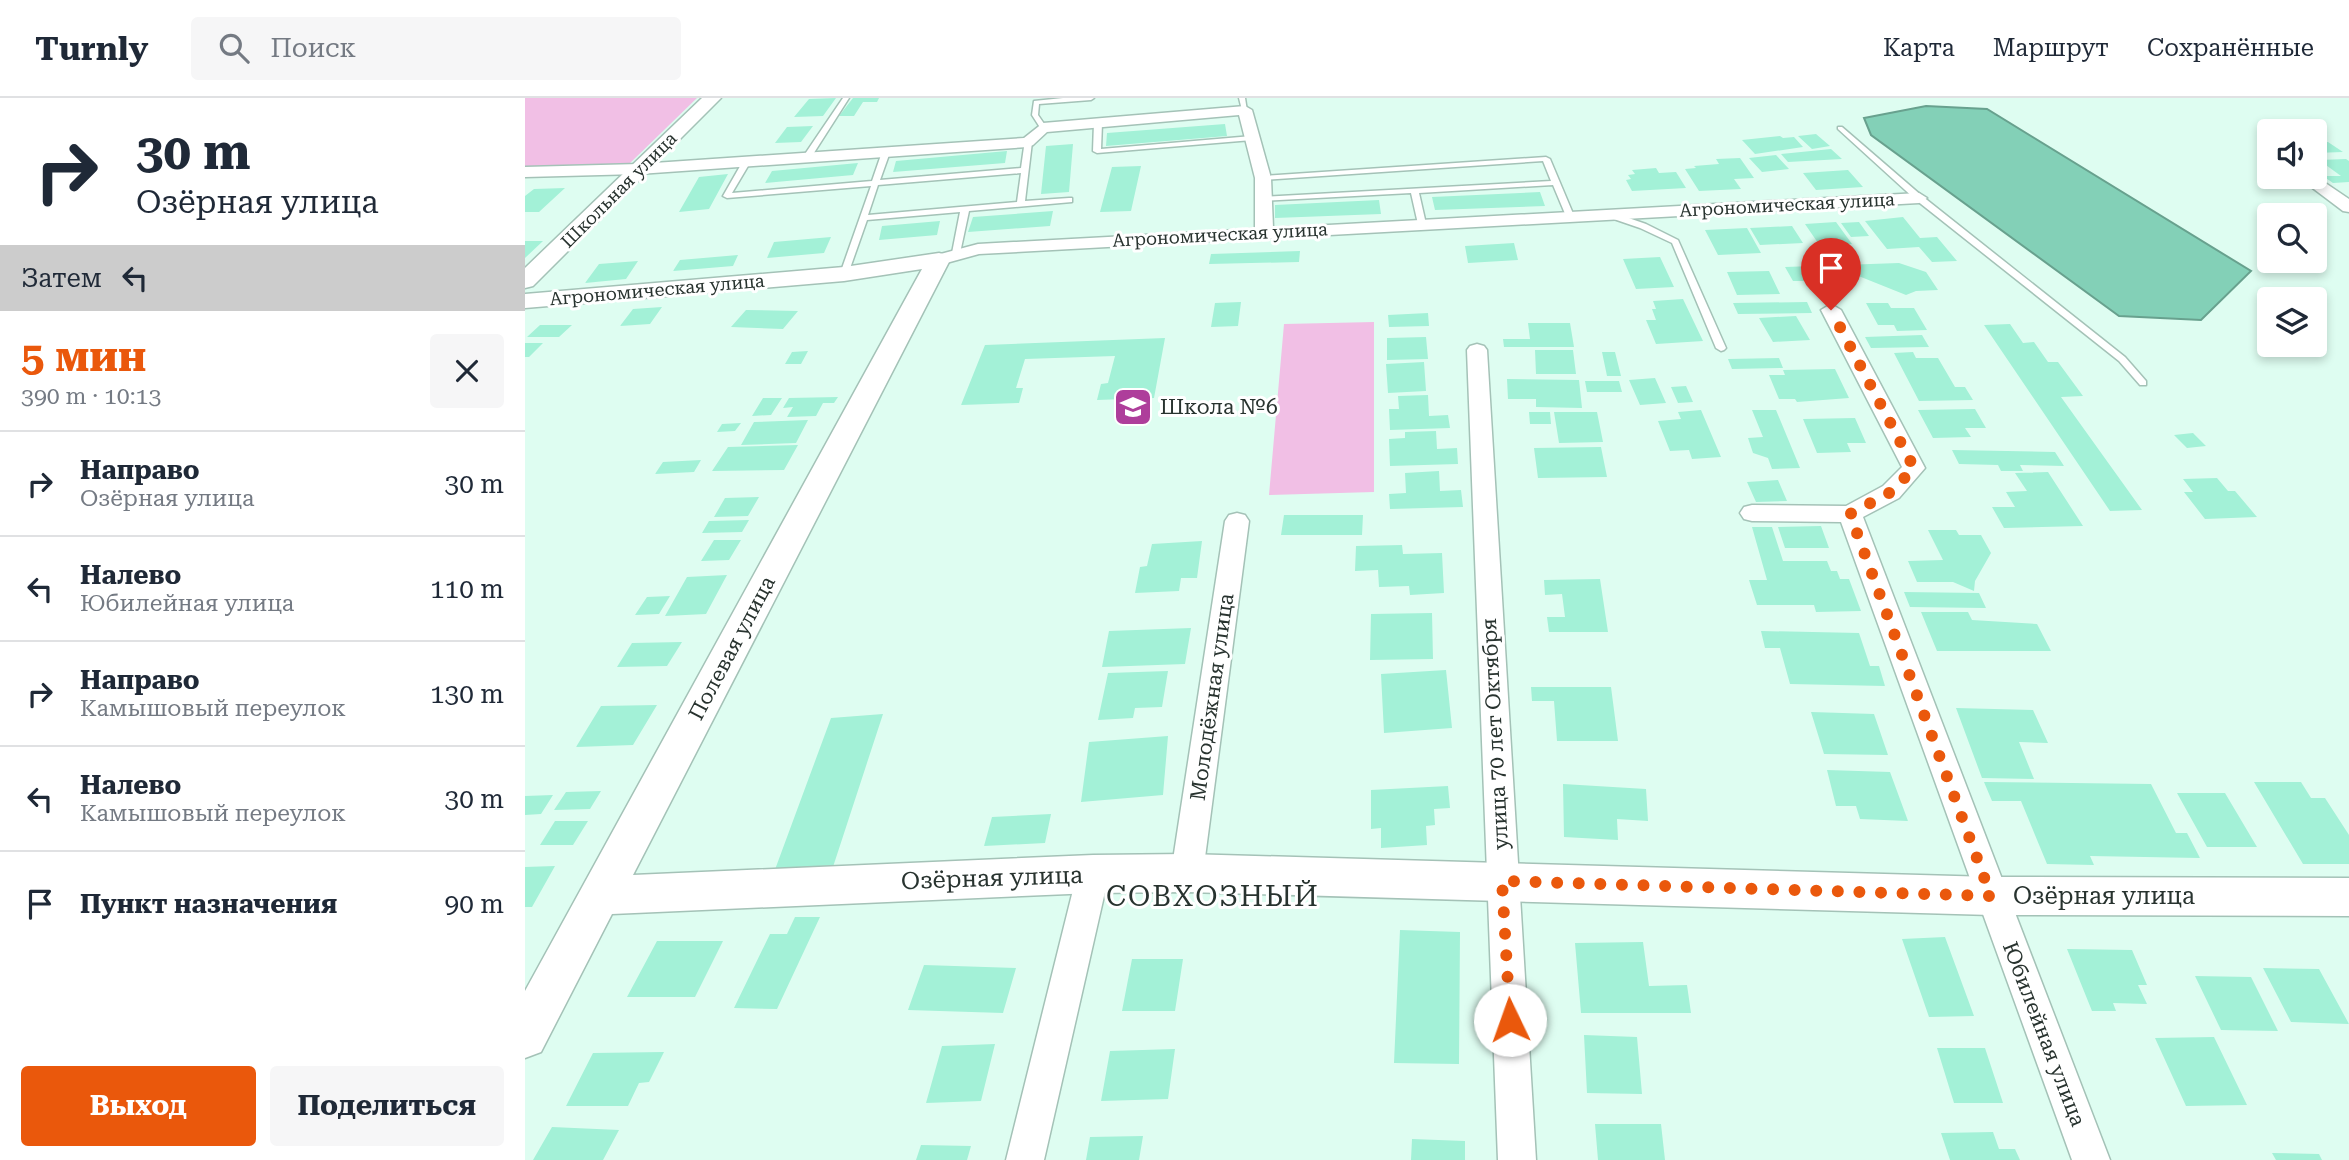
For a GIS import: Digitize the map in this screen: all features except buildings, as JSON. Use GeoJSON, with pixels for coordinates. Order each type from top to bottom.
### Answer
{"type":"FeatureCollection","features":[{"type":"Feature","properties":{"kind":"street","name":"Школьная улица"},"geometry":{"type":"LineString","coordinates":[[525,281],[600,211],[712,98]]}},
{"type":"Feature","properties":{"kind":"street"},"geometry":{"type":"LineString","coordinates":[[525,172],[639,169],[1028,142],[1043,128],[1243,104],[1263,178],[1264,233]]}},
{"type":"Feature","properties":{"kind":"street"},"geometry":{"type":"LineString","coordinates":[[2323,189],[2349,207]]}},
{"type":"Feature","properties":{"kind":"street","name":"Агрономическая улица"},"geometry":{"type":"LineString","coordinates":[[525,301],[844,274],[947,257],[978,249],[1919,198]]}},
{"type":"Feature","properties":{"kind":"street","name":"Полевая улица"},"geometry":{"type":"LineString","coordinates":[[525,1036],[947,257]]}},
{"type":"Feature","properties":{"kind":"street"},"geometry":{"type":"LineString","coordinates":[[1752,513],[1850,514],[1891,492],[1914,468],[1831,310]]}},
{"type":"Feature","properties":{"kind":"street","name":"улица 70 лет Октября"},"geometry":{"type":"LineString","coordinates":[[1477,350],[1517,1160]]}},
{"type":"Feature","properties":{"kind":"street","name":"Юбилейная улица"},"geometry":{"type":"LineString","coordinates":[[1850,514],[2091,1160]]}},
{"type":"Feature","properties":{"kind":"street","name":"Молодёжная улица"},"geometry":{"type":"LineString","coordinates":[[1187,873],[1237,521]]}},
{"type":"Feature","properties":{"kind":"street","name":"Озёрная улица"},"geometry":{"type":"LineString","coordinates":[[600,895],[1093,874],[1187,873],[1991,896],[2349,898]]}},
{"type":"Feature","properties":{"kind":"street"},"geometry":{"type":"LineString","coordinates":[[1025,1160],[1093,874]]}},
{"type":"Feature","properties":{"kind":"lane"},"geometry":{"type":"LineString","coordinates":[[807,157],[846,98]]}},
{"type":"Feature","properties":{"kind":"lane"},"geometry":{"type":"LineString","coordinates":[[1043,128],[1035,115],[1036,102],[1091,98]]}},
{"type":"Feature","properties":{"kind":"lane"},"geometry":{"type":"LineString","coordinates":[[1098,123],[1097,151],[1252,138]]}},
{"type":"Feature","properties":{"kind":"lane"},"geometry":{"type":"LineString","coordinates":[[1840,128],[1919,198],[2122,359],[2143,383]]}},
{"type":"Feature","properties":{"kind":"lane"},"geometry":{"type":"LineString","coordinates":[[1021,204],[1028,142]]}},
{"type":"Feature","properties":{"kind":"lane"},"geometry":{"type":"LineString","coordinates":[[844,274],[886,152]]}},
{"type":"Feature","properties":{"kind":"lane"},"geometry":{"type":"LineString","coordinates":[[1263,178],[1546,159],[1570,216]]}},
{"type":"Feature","properties":{"kind":"lane"},"geometry":{"type":"LineString","coordinates":[[747,162],[727,196],[1025,170]]}},
{"type":"Feature","properties":{"kind":"lane"},"geometry":{"type":"LineString","coordinates":[[1263,199],[1556,183]]}},
{"type":"Feature","properties":{"kind":"lane"},"geometry":{"type":"LineString","coordinates":[[1414,190],[1422,224]]}},
{"type":"Feature","properties":{"kind":"lane"},"geometry":{"type":"LineString","coordinates":[[863,218],[1069,200]]}},
{"type":"Feature","properties":{"kind":"lane"},"geometry":{"type":"LineString","coordinates":[[947,257],[965,209]]}},
{"type":"Feature","properties":{"kind":"lane"},"geometry":{"type":"LineString","coordinates":[[1608,214],[1643,226],[1675,242],[1721,348]]}},
{"type":"Feature","properties":{"kind":"shaded area"},"geometry":{"type":"Polygon","coordinates":[[[525,98],[697,98],[627,166],[525,169],[525,98]]]}},
{"type":"Feature","properties":{"kind":"shaded area"},"geometry":{"type":"Polygon","coordinates":[[[1926,106],[1987,109],[2251,271],[2201,320],[2119,316],[1871,135],[1864,118],[1926,106]]]}},
{"type":"Feature","properties":{"kind":"shaded area"},"geometry":{"type":"Polygon","coordinates":[[[1374,322],[1374,492],[1269,495],[1284,324],[1374,322]]]}},
{"type":"Feature","properties":{"kind":"place","name":"Школа №6"},"geometry":{"type":"Point","coordinates":[1133,407]}},
{"type":"Feature","properties":{"kind":"district","name":"СОВХОЗНЫЙ"},"geometry":{"type":"Point","coordinates":[1213,896]}},
{"type":"Feature","properties":{"kind":"route"},"geometry":{"type":"LineString","coordinates":[[1510,1020],[1502,881],[1991,896],[1850,514],[1891,492],[1914,468],[1831,310]]}}]}
